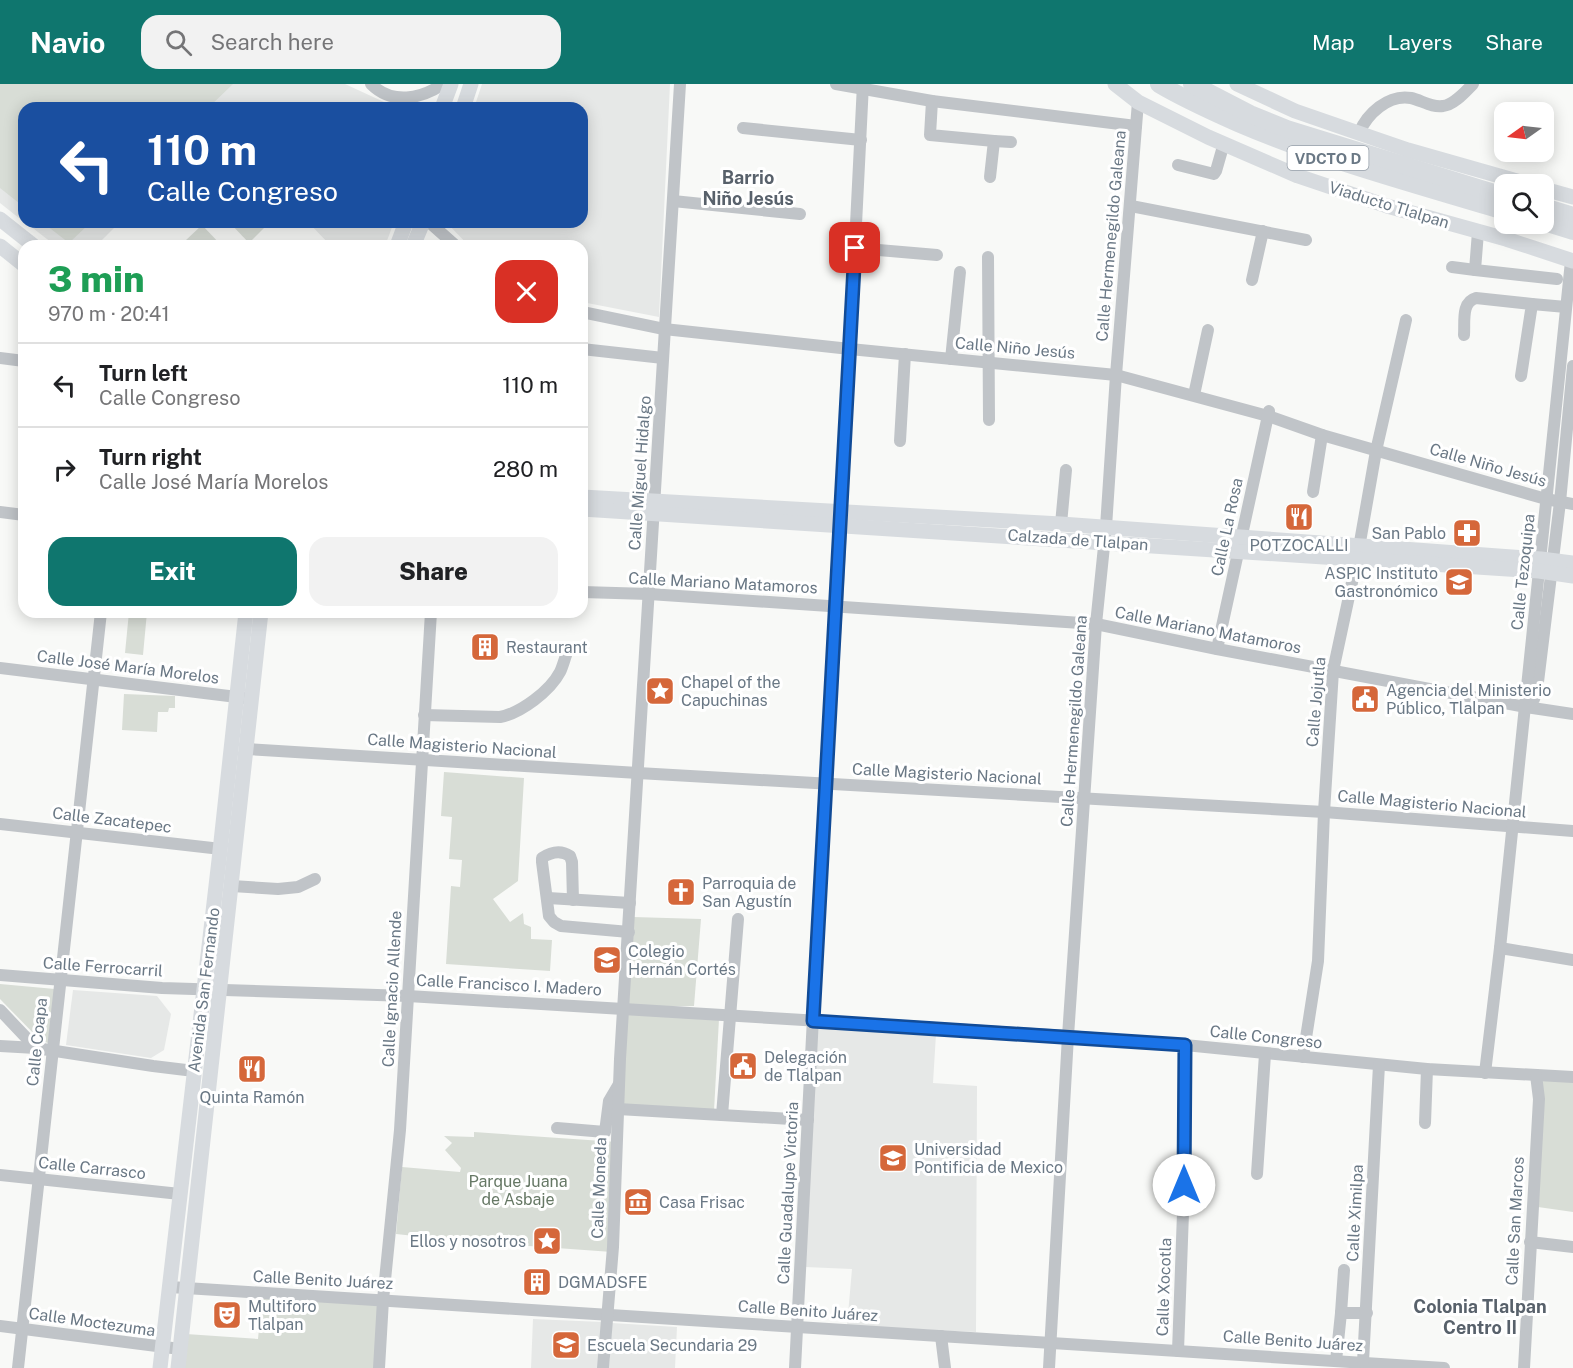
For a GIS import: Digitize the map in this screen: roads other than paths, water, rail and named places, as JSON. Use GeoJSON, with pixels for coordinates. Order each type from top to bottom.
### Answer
{"type":"FeatureCollection","features":[{"type":"Feature","properties":{"kind":"highway","name":"Viaducto Tlalpan"},"geometry":{"type":"LineString","coordinates":[[1159,84],[1230,119],[1321,156],[1494,206]]}},
{"type":"Feature","properties":{"kind":"highway"},"geometry":{"type":"LineString","coordinates":[[1167,84],[1225,114],[1275,135],[1494,206]]}},
{"type":"Feature","properties":{"kind":"highway"},"geometry":{"type":"LineString","coordinates":[[1184,84],[1228,108],[1280,130],[1494,198]]}},
{"type":"Feature","properties":{"kind":"highway","name":"VDCTO D"},"geometry":{"type":"LineString","coordinates":[[1192,84],[1250,114],[1287,129],[1494,193]]}},
{"type":"Feature","properties":{"kind":"highway"},"geometry":{"type":"LineString","coordinates":[[1554,210],[1573,216]]}},
{"type":"Feature","properties":{"kind":"highway"},"geometry":{"type":"LineString","coordinates":[[1554,216],[1573,221]]}},
{"type":"Feature","properties":{"kind":"highway"},"geometry":{"type":"LineString","coordinates":[[1554,223],[1573,229]]}},
{"type":"Feature","properties":{"kind":"main road"},"geometry":{"type":"LineString","coordinates":[[444,102],[451,84]]}},
{"type":"Feature","properties":{"kind":"main road"},"geometry":{"type":"LineString","coordinates":[[465,102],[471,84]]}},
{"type":"Feature","properties":{"kind":"main road","name":"Viaducto Tlalpan"},"geometry":{"type":"LineString","coordinates":[[1115,84],[1138,102],[1298,176],[1388,206],[1506,239],[1572,261]]}},
{"type":"Feature","properties":{"kind":"main road"},"geometry":{"type":"LineString","coordinates":[[1237,84],[1295,111],[1408,150],[1494,174]]}},
{"type":"Feature","properties":{"kind":"main road"},"geometry":{"type":"LineString","coordinates":[[1554,192],[1573,197]]}},
{"type":"Feature","properties":{"kind":"main road"},"geometry":{"type":"LineString","coordinates":[[0,219],[26,240]]}},
{"type":"Feature","properties":{"kind":"main road"},"geometry":{"type":"LineString","coordinates":[[0,246],[18,260]]}},
{"type":"Feature","properties":{"kind":"main road","name":"Calzada de Tlalpan"},"geometry":{"type":"LineString","coordinates":[[588,498],[653,507],[1105,534],[1546,565],[1573,563]]}},
{"type":"Feature","properties":{"kind":"main road","name":"Calzada de Tlalpan"},"geometry":{"type":"LineString","coordinates":[[588,509],[653,507]]}},
{"type":"Feature","properties":{"kind":"main road","name":"Calzada de Tlalpan"},"geometry":{"type":"LineString","coordinates":[[841,519],[1061,524],[1105,534]]}},
{"type":"Feature","properties":{"kind":"main road","name":"Calzada de Tlalpan"},"geometry":{"type":"LineString","coordinates":[[1546,565],[1573,576]]}},
{"type":"Feature","properties":{"kind":"main road","name":"Avenida San Fernando"},"geometry":{"type":"LineString","coordinates":[[178,1368],[247,749],[246,618]]}},
{"type":"Feature","properties":{"kind":"main road","name":"Avenida San Fernando"},"geometry":{"type":"LineString","coordinates":[[160,1368],[221,849],[260,618]]}},
{"type":"Feature","properties":{"kind":"street"},"geometry":{"type":"LineString","coordinates":[[373,86],[387,95],[413,98],[443,84]]}},
{"type":"Feature","properties":{"kind":"street","name":"Calle Miguel Hidalgo"},"geometry":{"type":"LineString","coordinates":[[624,1008],[680,84]]}},
{"type":"Feature","properties":{"kind":"street"},"geometry":{"type":"LineString","coordinates":[[836,84],[863,86],[932,101],[1136,126]]}},
{"type":"Feature","properties":{"kind":"street"},"geometry":{"type":"LineString","coordinates":[[1359,133],[1363,123],[1373,112],[1393,99],[1408,97],[1440,107],[1448,105],[1473,84]]}},
{"type":"Feature","properties":{"kind":"street"},"geometry":{"type":"LineString","coordinates":[[813,1021],[837,606],[863,86]]}},
{"type":"Feature","properties":{"kind":"street"},"geometry":{"type":"LineString","coordinates":[[932,101],[930,135],[1011,142]]}},
{"type":"Feature","properties":{"kind":"street","name":"Calle Hermenegildo Galeana"},"geometry":{"type":"LineString","coordinates":[[1049,1368],[1068,1036],[1096,624],[1138,102]]}},
{"type":"Feature","properties":{"kind":"street"},"geometry":{"type":"LineString","coordinates":[[743,128],[861,140]]}},
{"type":"Feature","properties":{"kind":"street"},"geometry":{"type":"LineString","coordinates":[[990,177],[994,141]]}},
{"type":"Feature","properties":{"kind":"street"},"geometry":{"type":"LineString","coordinates":[[1178,165],[1214,174],[1224,143]]}},
{"type":"Feature","properties":{"kind":"street"},"geometry":{"type":"LineString","coordinates":[[673,201],[800,214]]}},
{"type":"Feature","properties":{"kind":"street"},"geometry":{"type":"LineString","coordinates":[[1131,206],[1306,240]]}},
{"type":"Feature","properties":{"kind":"street"},"geometry":{"type":"LineString","coordinates":[[436,228],[449,240]]}},
{"type":"Feature","properties":{"kind":"street"},"geometry":{"type":"LineString","coordinates":[[1252,280],[1263,231]]}},
{"type":"Feature","properties":{"kind":"street"},"geometry":{"type":"LineString","coordinates":[[1475,270],[1478,232]]}},
{"type":"Feature","properties":{"kind":"street"},"geometry":{"type":"LineString","coordinates":[[855,248],[937,255]]}},
{"type":"Feature","properties":{"kind":"street"},"geometry":{"type":"LineString","coordinates":[[988,257],[989,420]]}},
{"type":"Feature","properties":{"kind":"street","name":"Calle Tezoquipa"},"geometry":{"type":"LineString","coordinates":[[1485,1073],[1526,707],[1546,565],[1560,502],[1565,421],[1566,307],[1572,261]]}},
{"type":"Feature","properties":{"kind":"street"},"geometry":{"type":"LineString","coordinates":[[1452,267],[1557,279]]}},
{"type":"Feature","properties":{"kind":"street"},"geometry":{"type":"LineString","coordinates":[[951,359],[960,272]]}},
{"type":"Feature","properties":{"kind":"street"},"geometry":{"type":"LineString","coordinates":[[1464,335],[1466,304],[1471,299],[1566,307]]}},
{"type":"Feature","properties":{"kind":"street"},"geometry":{"type":"LineString","coordinates":[[1521,376],[1532,304]]}},
{"type":"Feature","properties":{"kind":"street","name":"Calle Niño Jesús"},"geometry":{"type":"LineString","coordinates":[[588,313],[664,329],[1116,375],[1268,414],[1322,435],[1376,451],[1546,499],[1573,504]]}},
{"type":"Feature","properties":{"kind":"street","name":"Calle Jojutla"},"geometry":{"type":"LineString","coordinates":[[1303,1057],[1318,962],[1333,671],[1376,451],[1406,320]]}},
{"type":"Feature","properties":{"kind":"street"},"geometry":{"type":"LineString","coordinates":[[1194,395],[1208,330]]}},
{"type":"Feature","properties":{"kind":"street"},"geometry":{"type":"LineString","coordinates":[[588,350],[663,358]]}},
{"type":"Feature","properties":{"kind":"street"},"geometry":{"type":"LineString","coordinates":[[900,441],[905,354]]}},
{"type":"Feature","properties":{"kind":"street"},"geometry":{"type":"LineString","coordinates":[[0,358],[18,360]]}},
{"type":"Feature","properties":{"kind":"street","name":"Calle Tezoquipa"},"geometry":{"type":"LineString","coordinates":[[1546,565],[1546,499],[1565,421],[1573,366]]}},
{"type":"Feature","properties":{"kind":"street","name":"Calle La Rosa"},"geometry":{"type":"LineString","coordinates":[[1217,649],[1268,414]]}},
{"type":"Feature","properties":{"kind":"street"},"geometry":{"type":"LineString","coordinates":[[1313,492],[1322,435]]}},
{"type":"Feature","properties":{"kind":"street"},"geometry":{"type":"LineString","coordinates":[[1061,524],[1066,470]]}},
{"type":"Feature","properties":{"kind":"street"},"geometry":{"type":"LineString","coordinates":[[0,512],[18,514]]}},
{"type":"Feature","properties":{"kind":"street","name":"Calle Mariano Matamoros"},"geometry":{"type":"LineString","coordinates":[[588,592],[649,594],[1096,624],[1333,671],[1573,714]]}},
{"type":"Feature","properties":{"kind":"street","name":"Calle Coapa"},"geometry":{"type":"LineString","coordinates":[[18,1368],[100,618]]}},
{"type":"Feature","properties":{"kind":"street","name":"Calle Ignacio Allende"},"geometry":{"type":"LineString","coordinates":[[379,1368],[383,1300],[400,1130],[431,618]]}},
{"type":"Feature","properties":{"kind":"street"},"geometry":{"type":"LineString","coordinates":[[424,716],[501,717],[511,715],[526,706],[559,674],[568,650]]}},
{"type":"Feature","properties":{"kind":"street","name":"Calle José María Morelos"},"geometry":{"type":"LineString","coordinates":[[0,668],[245,698]]}},
{"type":"Feature","properties":{"kind":"street","name":"Calle Magisterio Nacional"},"geometry":{"type":"LineString","coordinates":[[247,749],[1324,812],[1573,831]]}},
{"type":"Feature","properties":{"kind":"street","name":"Calle Zacatepec"},"geometry":{"type":"LineString","coordinates":[[0,824],[221,849]]}},
{"type":"Feature","properties":{"kind":"street"},"geometry":{"type":"LineString","coordinates":[[573,900],[570,856],[559,852],[542,858],[549,916],[554,922],[561,926],[628,932]]}},
{"type":"Feature","properties":{"kind":"street"},"geometry":{"type":"LineString","coordinates":[[232,886],[278,889],[298,887],[315,879]]}},
{"type":"Feature","properties":{"kind":"street"},"geometry":{"type":"LineString","coordinates":[[548,898],[630,903]]}},
{"type":"Feature","properties":{"kind":"street"},"geometry":{"type":"LineString","coordinates":[[722,1115],[738,919]]}},
{"type":"Feature","properties":{"kind":"street"},"geometry":{"type":"LineString","coordinates":[[1500,948],[1573,960]]}},
{"type":"Feature","properties":{"kind":"street","name":"Calle Ferrocarril"},"geometry":{"type":"LineString","coordinates":[[0,975],[203,989]]}},
{"type":"Feature","properties":{"kind":"street","name":"Calle Francisco I. Madero"},"geometry":{"type":"LineString","coordinates":[[203,989],[408,996],[729,1014],[813,1021]]}},
{"type":"Feature","properties":{"kind":"street","name":"Calle Moneda"},"geometry":{"type":"LineString","coordinates":[[603,1368],[606,1315],[614,1247],[624,1008]]}},
{"type":"Feature","properties":{"kind":"street"},"geometry":{"type":"LineString","coordinates":[[0,1010],[36,1048]]}},
{"type":"Feature","properties":{"kind":"street","name":"Calle Congreso"},"geometry":{"type":"LineString","coordinates":[[813,1021],[1068,1036],[1427,1069],[1573,1077]]}},
{"type":"Feature","properties":{"kind":"street","name":"Calle Guadalupe Victoria"},"geometry":{"type":"LineString","coordinates":[[795,1368],[813,1021]]}},
{"type":"Feature","properties":{"kind":"street","name":"Calle Xocotla"},"geometry":{"type":"LineString","coordinates":[[1178,1350],[1184,1185],[1185,1045]]}},
{"type":"Feature","properties":{"kind":"street"},"geometry":{"type":"LineString","coordinates":[[0,1046],[36,1048],[194,1071]]}},
{"type":"Feature","properties":{"kind":"street"},"geometry":{"type":"LineString","coordinates":[[1257,1174],[1265,1054]]}},
{"type":"Feature","properties":{"kind":"street","name":"Calle Ximilpa"},"geometry":{"type":"LineString","coordinates":[[1363,1362],[1379,1065]]}},
{"type":"Feature","properties":{"kind":"street"},"geometry":{"type":"LineString","coordinates":[[1425,1123],[1427,1069]]}},
{"type":"Feature","properties":{"kind":"street","name":"Calle San Marcos"},"geometry":{"type":"LineString","coordinates":[[1524,1368],[1539,1099],[1536,1075]]}},
{"type":"Feature","properties":{"kind":"street"},"geometry":{"type":"LineString","coordinates":[[557,1128],[605,1132],[609,1101],[620,1083]]}},
{"type":"Feature","properties":{"kind":"street"},"geometry":{"type":"LineString","coordinates":[[618,1109],[808,1120]]}},
{"type":"Feature","properties":{"kind":"street","name":"Calle Carrasco"},"geometry":{"type":"LineString","coordinates":[[0,1175],[180,1194]]}},
{"type":"Feature","properties":{"kind":"street"},"geometry":{"type":"LineString","coordinates":[[1530,1242],[1573,1247]]}},
{"type":"Feature","properties":{"kind":"street"},"geometry":{"type":"LineString","coordinates":[[1336,1361],[1344,1270]]}},
{"type":"Feature","properties":{"kind":"street","name":"Calle Benito Juárez"},"geometry":{"type":"LineString","coordinates":[[170,1287],[1178,1350],[1301,1363],[1336,1361],[1444,1368]]}},
{"type":"Feature","properties":{"kind":"street"},"geometry":{"type":"LineString","coordinates":[[1341,1313],[1367,1313]]}},
{"type":"Feature","properties":{"kind":"street","name":"Calle Moctezuma"},"geometry":{"type":"LineString","coordinates":[[0,1326],[180,1349]]}},
{"type":"Feature","properties":{"kind":"street"},"geometry":{"type":"LineString","coordinates":[[941,1336],[945,1368]]}},
{"type":"Feature","properties":{"kind":"place","name":"POTZOCALLI"},"geometry":{"type":"Point","coordinates":[1299,517]}},
{"type":"Feature","properties":{"kind":"place","name":"San Pablo"},"geometry":{"type":"Point","coordinates":[1467,533]}},
{"type":"Feature","properties":{"kind":"place","name":"ASPIC Instituto Gastronómico"},"geometry":{"type":"Point","coordinates":[1459,582]}},
{"type":"Feature","properties":{"kind":"place","name":"Restaurant"},"geometry":{"type":"Point","coordinates":[485,647]}},
{"type":"Feature","properties":{"kind":"place","name":"Chapel of the Capuchinas"},"geometry":{"type":"Point","coordinates":[660,691]}},
{"type":"Feature","properties":{"kind":"place","name":"Agencia del Ministerio Público, Tlalpan"},"geometry":{"type":"Point","coordinates":[1365,699]}},
{"type":"Feature","properties":{"kind":"place","name":"Parroquia de San Agustín"},"geometry":{"type":"Point","coordinates":[681,892]}},
{"type":"Feature","properties":{"kind":"place","name":"Colegio Hernán Cortés"},"geometry":{"type":"Point","coordinates":[607,960]}},
{"type":"Feature","properties":{"kind":"place","name":"Delegación de Tlalpan"},"geometry":{"type":"Point","coordinates":[743,1066]}},
{"type":"Feature","properties":{"kind":"place","name":"Quinta Ramón"},"geometry":{"type":"Point","coordinates":[252,1069]}},
{"type":"Feature","properties":{"kind":"place","name":"Universidad Pontificia de Mexico"},"geometry":{"type":"Point","coordinates":[893,1158]}},
{"type":"Feature","properties":{"kind":"place","name":"Casa Frisac"},"geometry":{"type":"Point","coordinates":[638,1202]}},
{"type":"Feature","properties":{"kind":"place","name":"Ellos y nosotros"},"geometry":{"type":"Point","coordinates":[547,1241]}},
{"type":"Feature","properties":{"kind":"place","name":"DGMADSFE"},"geometry":{"type":"Point","coordinates":[537,1282]}},
{"type":"Feature","properties":{"kind":"place","name":"Multiforo Tlalpan"},"geometry":{"type":"Point","coordinates":[227,1315]}},
{"type":"Feature","properties":{"kind":"place","name":"Escuela Secundaria 29"},"geometry":{"type":"Point","coordinates":[566,1345]}},
{"type":"Feature","properties":{"kind":"district","name":"Barrio Niño Jesús"},"geometry":{"type":"Point","coordinates":[748,187]}},
{"type":"Feature","properties":{"kind":"district","name":"Colonia Tlalpan Centro II"},"geometry":{"type":"Point","coordinates":[1480,1316]}},
{"type":"Feature","properties":{"kind":"park label","name":"Parque Juana de Asbaje"},"geometry":{"type":"Point","coordinates":[518,1190]}}]}
